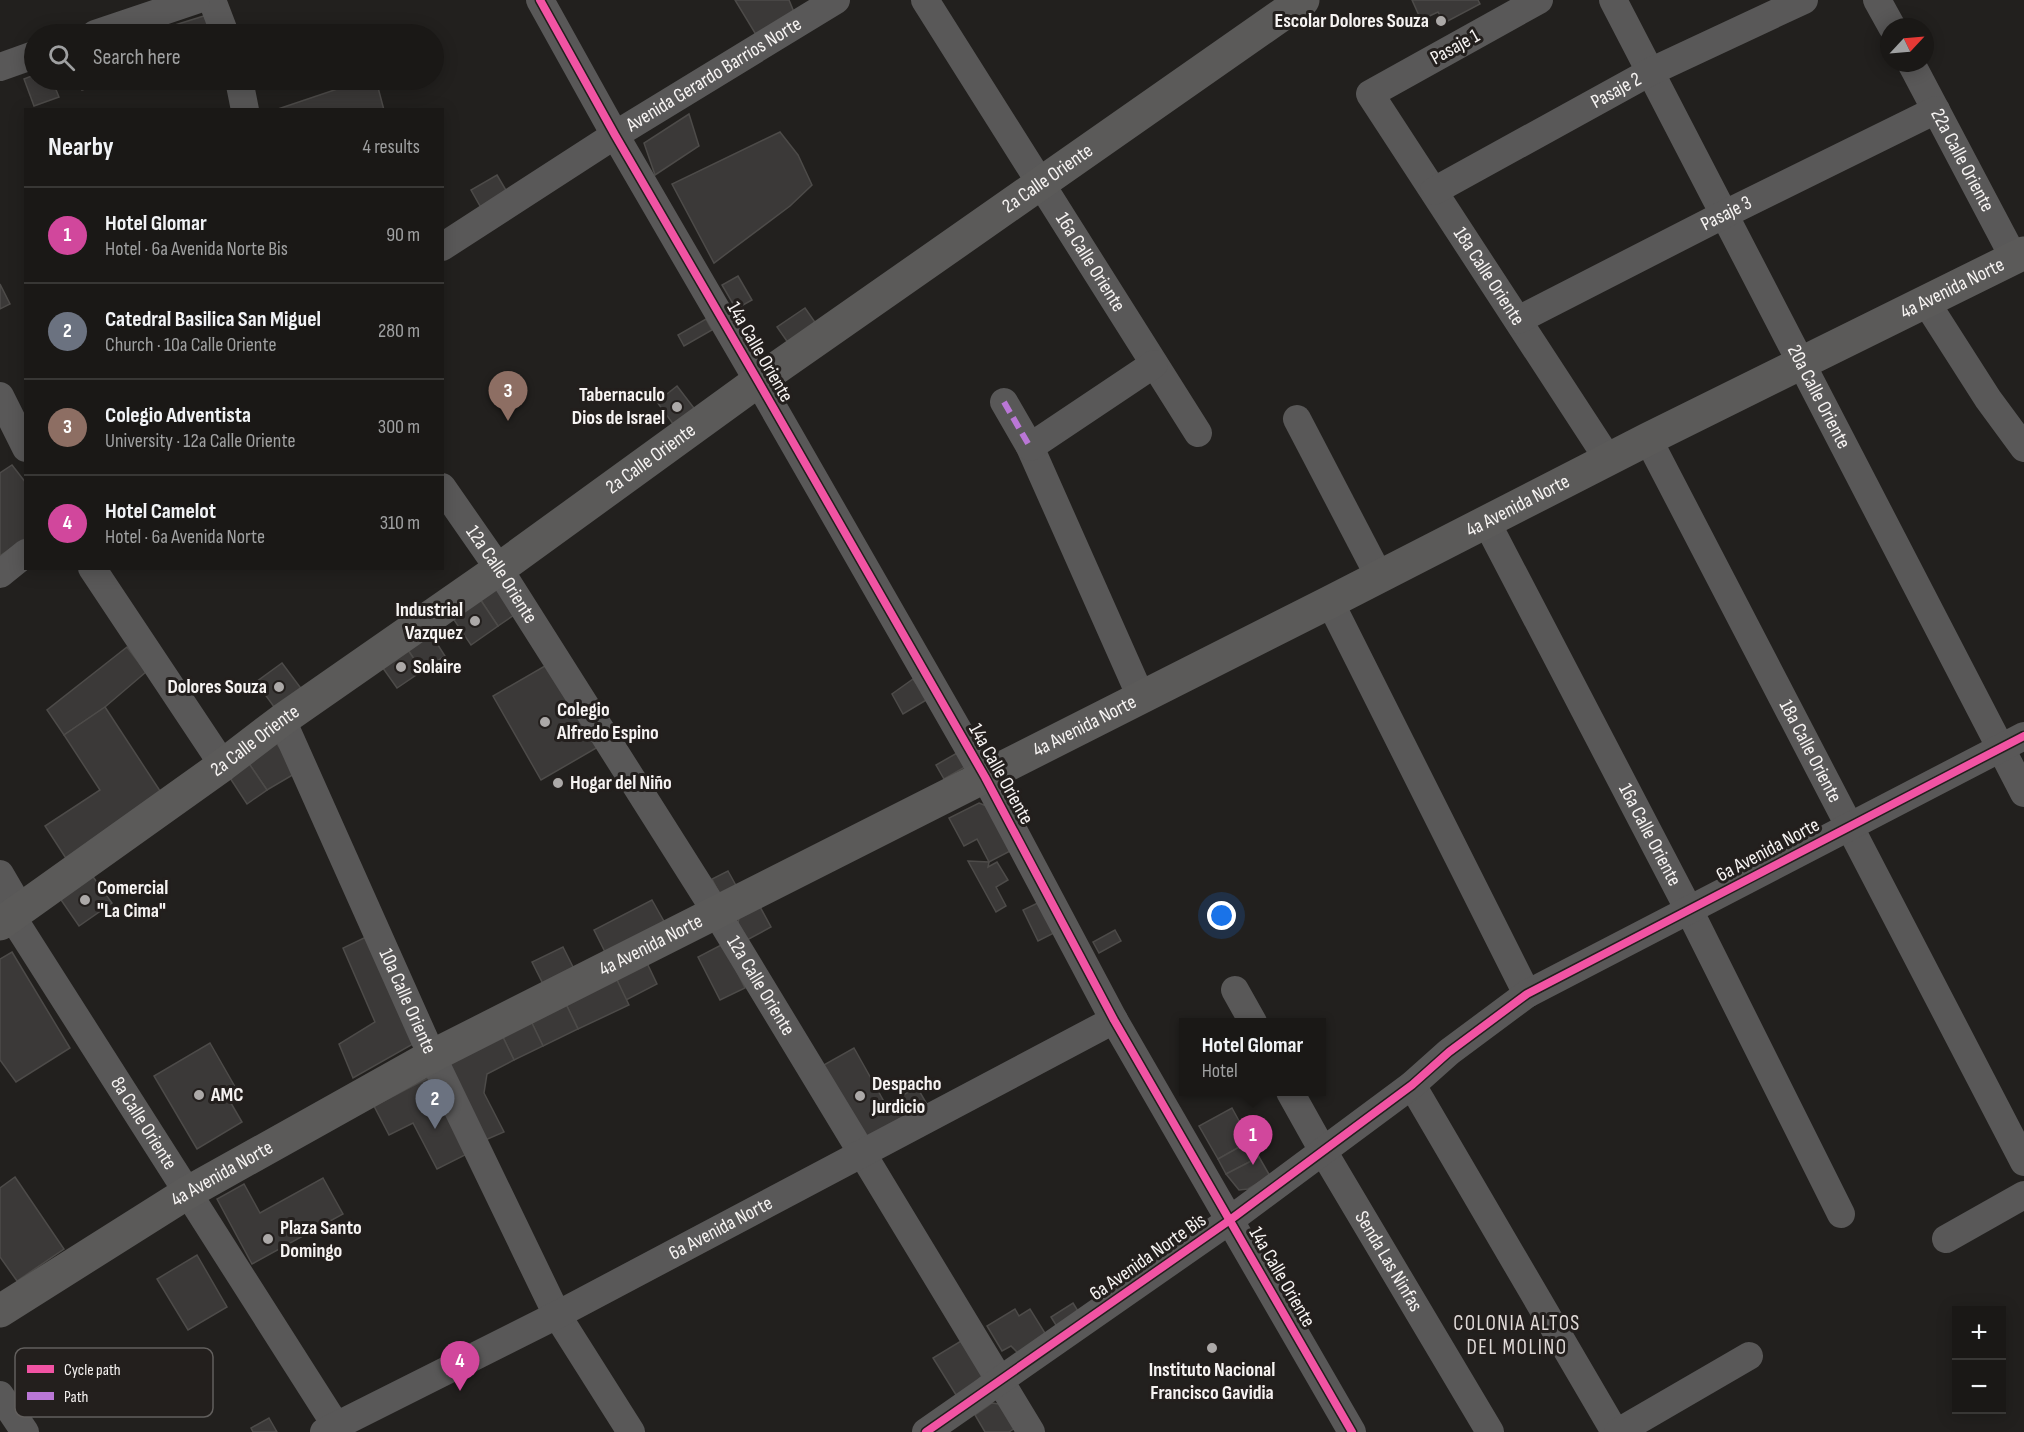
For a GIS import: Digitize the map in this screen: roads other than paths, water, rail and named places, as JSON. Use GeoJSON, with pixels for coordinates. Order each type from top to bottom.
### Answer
{"type":"FeatureCollection","features":[{"type":"Feature","properties":{"kind":"main road","name":"2a Calle Oriente"},"geometry":{"type":"LineString","coordinates":[[5,919],[758,381],[1303,0]]}},
{"type":"Feature","properties":{"kind":"main road","name":"4a Avenida Norte"},"geometry":{"type":"LineString","coordinates":[[0,1311],[186,1193],[432,1056],[1608,459],[2019,255]]}},
{"type":"Feature","properties":{"kind":"street"},"geometry":{"type":"LineString","coordinates":[[125,24],[196,0]]}},
{"type":"Feature","properties":{"kind":"street"},"geometry":{"type":"LineString","coordinates":[[212,0],[221,24]]}},
{"type":"Feature","properties":{"kind":"street","name":"14a Calle Oriente"},"geometry":{"type":"LineString","coordinates":[[540,0],[615,135],[985,777],[1114,1020],[1352,1432]]}},
{"type":"Feature","properties":{"kind":"street","name":"Avenida Gerardo Barrios Norte"},"geometry":{"type":"LineString","coordinates":[[444,246],[615,135],[836,0]]}},
{"type":"Feature","properties":{"kind":"street","name":"16a Calle Oriente"},"geometry":{"type":"LineString","coordinates":[[926,0],[1198,433]]}},
{"type":"Feature","properties":{"kind":"street","name":"Pasaje 1"},"geometry":{"type":"LineString","coordinates":[[1370,93],[1539,0]]}},
{"type":"Feature","properties":{"kind":"street","name":"20a Calle Oriente"},"geometry":{"type":"LineString","coordinates":[[1613,0],[1800,363],[2012,742],[2024,794]]}},
{"type":"Feature","properties":{"kind":"street","name":"Pasaje 2"},"geometry":{"type":"LineString","coordinates":[[1434,191],[1650,72],[1804,0]]}},
{"type":"Feature","properties":{"kind":"street"},"geometry":{"type":"LineString","coordinates":[[1877,0],[1887,18]]}},
{"type":"Feature","properties":{"kind":"street"},"geometry":{"type":"LineString","coordinates":[[0,67],[24,59]]}},
{"type":"Feature","properties":{"kind":"street","name":"22a Calle Oriente"},"geometry":{"type":"LineString","coordinates":[[1916,72],[2019,255]]}},
{"type":"Feature","properties":{"kind":"street"},"geometry":{"type":"LineString","coordinates":[[241,90],[245,108]]}},
{"type":"Feature","properties":{"kind":"street","name":"18a Calle Oriente"},"geometry":{"type":"LineString","coordinates":[[1370,93],[1608,459]]}},
{"type":"Feature","properties":{"kind":"street","name":"Pasaje 3"},"geometry":{"type":"LineString","coordinates":[[1518,320],[1725,214],[1936,111]]}},
{"type":"Feature","properties":{"kind":"street"},"geometry":{"type":"LineString","coordinates":[[1926,302],[1988,399],[2024,448]]}},
{"type":"Feature","properties":{"kind":"street"},"geometry":{"type":"LineString","coordinates":[[1030,447],[1154,364]]}},
{"type":"Feature","properties":{"kind":"street"},"geometry":{"type":"LineString","coordinates":[[0,396],[24,444]]}},
{"type":"Feature","properties":{"kind":"street"},"geometry":{"type":"LineString","coordinates":[[1005,402],[1030,447],[1145,695]]}},
{"type":"Feature","properties":{"kind":"street"},"geometry":{"type":"LineString","coordinates":[[1297,419],[1379,576]]}},
{"type":"Feature","properties":{"kind":"street","name":"18a Calle Oriente"},"geometry":{"type":"LineString","coordinates":[[1648,439],[2024,1162]]}},
{"type":"Feature","properties":{"kind":"street","name":"12a Calle Oriente"},"geometry":{"type":"LineString","coordinates":[[444,491],[499,568],[716,912],[1031,1432]]}},
{"type":"Feature","properties":{"kind":"street","name":"16a Calle Oriente"},"geometry":{"type":"LineString","coordinates":[[1486,521],[1689,910],[1841,1214]]}},
{"type":"Feature","properties":{"kind":"street"},"geometry":{"type":"LineString","coordinates":[[0,574],[24,555]]}},
{"type":"Feature","properties":{"kind":"street"},"geometry":{"type":"LineString","coordinates":[[93,570],[223,765]]}},
{"type":"Feature","properties":{"kind":"street"},"geometry":{"type":"LineString","coordinates":[[1330,602],[1527,994]]}},
{"type":"Feature","properties":{"kind":"street","name":"10a Calle Oriente"},"geometry":{"type":"LineString","coordinates":[[282,720],[432,1056],[556,1315],[631,1432]]}},
{"type":"Feature","properties":{"kind":"street","name":"6a Avenida Norte"},"geometry":{"type":"LineString","coordinates":[[1527,994],[2012,742]]}},
{"type":"Feature","properties":{"kind":"street","name":"8a Calle Oriente"},"geometry":{"type":"LineString","coordinates":[[0,874],[14,898],[5,919],[186,1193],[333,1430]]}},
{"type":"Feature","properties":{"kind":"street"},"geometry":{"type":"LineString","coordinates":[[1235,990],[1250,1018]]}},
{"type":"Feature","properties":{"kind":"street","name":"6a Avenida Norte Bis"},"geometry":{"type":"LineString","coordinates":[[926,1432],[1230,1220],[1412,1085],[1449,1052],[1527,994]]}},
{"type":"Feature","properties":{"kind":"street","name":"6a Avenida Norte"},"geometry":{"type":"LineString","coordinates":[[333,1430],[556,1315],[1114,1020]]}},
{"type":"Feature","properties":{"kind":"street"},"geometry":{"type":"LineString","coordinates":[[1412,1085],[1617,1432],[1749,1356]]}},
{"type":"Feature","properties":{"kind":"street","name":"Senda Las Ninfas"},"geometry":{"type":"LineString","coordinates":[[1292,1096],[1323,1152],[1490,1432]]}},
{"type":"Feature","properties":{"kind":"street"},"geometry":{"type":"LineString","coordinates":[[1946,1239],[2024,1195]]}},
{"type":"Feature","properties":{"kind":"street"},"geometry":{"type":"LineString","coordinates":[[0,1395],[25,1432]]}},
{"type":"Feature","properties":{"kind":"place","name":"Escolar Dolores Souza"},"geometry":{"type":"Point","coordinates":[1441,21]}},
{"type":"Feature","properties":{"kind":"place","name":"Tabernaculo Dios de Israel"},"geometry":{"type":"Point","coordinates":[677,407]}},
{"type":"Feature","properties":{"kind":"place","name":"Colegio Adventista"},"geometry":{"type":"Point","coordinates":[508,421]}},
{"type":"Feature","properties":{"kind":"place","name":"Industrial Vazquez"},"geometry":{"type":"Point","coordinates":[475,621]}},
{"type":"Feature","properties":{"kind":"place","name":"Solaire"},"geometry":{"type":"Point","coordinates":[401,667]}},
{"type":"Feature","properties":{"kind":"place","name":"Dolores Souza"},"geometry":{"type":"Point","coordinates":[279,687]}},
{"type":"Feature","properties":{"kind":"place","name":"Colegio Alfredo Espino"},"geometry":{"type":"Point","coordinates":[545,722]}},
{"type":"Feature","properties":{"kind":"place","name":"Hogar del Niño"},"geometry":{"type":"Point","coordinates":[558,783]}},
{"type":"Feature","properties":{"kind":"place","name":"Comercial \"La Cima\""},"geometry":{"type":"Point","coordinates":[85,900]}},
{"type":"Feature","properties":{"kind":"place","name":"AMC"},"geometry":{"type":"Point","coordinates":[199,1095]}},
{"type":"Feature","properties":{"kind":"place","name":"Despacho Jurdicio"},"geometry":{"type":"Point","coordinates":[860,1096]}},
{"type":"Feature","properties":{"kind":"place","name":"Catedral Basilica San Miguel"},"geometry":{"type":"Point","coordinates":[435,1129]}},
{"type":"Feature","properties":{"kind":"place","name":"Hotel Glomar"},"geometry":{"type":"Point","coordinates":[1253,1165]}},
{"type":"Feature","properties":{"kind":"place","name":"Plaza Santo Domingo"},"geometry":{"type":"Point","coordinates":[268,1239]}},
{"type":"Feature","properties":{"kind":"place","name":"Instituto Nacional Francisco Gavidia"},"geometry":{"type":"Point","coordinates":[1212,1348]}},
{"type":"Feature","properties":{"kind":"place","name":"Hotel Camelot"},"geometry":{"type":"Point","coordinates":[460,1391]}},
{"type":"Feature","properties":{"kind":"district","name":"COLONIA ALTOS DEL MOLINO"},"geometry":{"type":"Point","coordinates":[1517,1335]}}]}
